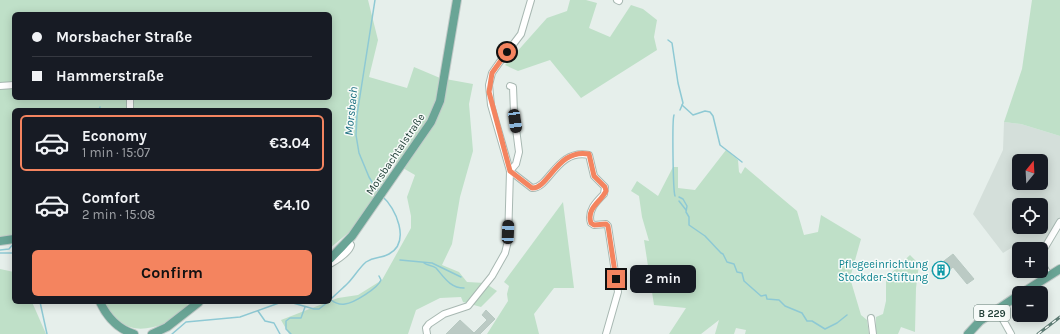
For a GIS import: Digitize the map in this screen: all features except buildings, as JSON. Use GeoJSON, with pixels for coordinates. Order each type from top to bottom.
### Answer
{"type":"FeatureCollection","features":[{"type":"Feature","properties":{"kind":"main road","name":"Morsbachtalstraße"},"geometry":{"type":"LineString","coordinates":[[332,257],[348,241],[376,203],[426,132],[435,114],[440,101],[457,0]]}},
{"type":"Feature","properties":{"kind":"main road"},"geometry":{"type":"LineString","coordinates":[[0,241],[12,239]]}},
{"type":"Feature","properties":{"kind":"main road"},"geometry":{"type":"LineString","coordinates":[[1033,286],[1060,269]]}},
{"type":"Feature","properties":{"kind":"main road","name":"B 229"},"geometry":{"type":"LineString","coordinates":[[968,334],[979,322],[1012,299]]}},
{"type":"Feature","properties":{"kind":"main road"},"geometry":{"type":"LineString","coordinates":[[101,304],[115,324],[134,334]]}},
{"type":"Feature","properties":{"kind":"main road"},"geometry":{"type":"LineString","coordinates":[[152,334],[167,327],[197,304]]}},
{"type":"Feature","properties":{"kind":"street"},"geometry":{"type":"LineString","coordinates":[[427,334],[426,328],[434,320],[444,314],[468,306],[500,264],[508,241],[510,171],[491,105],[489,85],[492,73],[498,63],[521,34],[531,0]]}},
{"type":"Feature","properties":{"kind":"street"},"geometry":{"type":"LineString","coordinates":[[0,86],[12,84]]}},
{"type":"Feature","properties":{"kind":"street"},"geometry":{"type":"LineString","coordinates":[[510,86],[513,88],[514,113],[519,152],[516,164],[510,171]]}},
{"type":"Feature","properties":{"kind":"street"},"geometry":{"type":"LineString","coordinates":[[510,171],[532,188],[536,188],[541,186],[553,170],[565,160],[578,154],[589,154],[594,176],[605,187],[606,191],[593,207],[589,219],[594,225],[606,224],[608,226],[618,292],[606,334]]}},
{"type":"Feature","properties":{"kind":"street"},"geometry":{"type":"LineString","coordinates":[[1048,242],[1060,222]]}},
{"type":"Feature","properties":{"kind":"street"},"geometry":{"type":"LineString","coordinates":[[332,263],[350,249],[351,245],[348,241]]}},
{"type":"Feature","properties":{"kind":"street"},"geometry":{"type":"LineString","coordinates":[[997,309],[1011,334]]}},
{"type":"Feature","properties":{"kind":"street"},"geometry":{"type":"LineString","coordinates":[[871,318],[873,334]]}},
{"type":"Feature","properties":{"kind":"shaded area"},"geometry":{"type":"Polygon","coordinates":[[[1004,122],[1021,124],[1060,136],[1060,218],[1046,242],[1012,242],[1012,247],[1003,253],[973,214],[1003,150],[1004,122]]]}},
{"type":"Feature","properties":{"kind":"green space"},"geometry":{"type":"Polygon","coordinates":[[[0,0],[368,0],[378,40],[369,77],[407,88],[414,67],[440,78],[473,84],[469,104],[473,151],[460,197],[452,244],[442,265],[459,272],[467,282],[485,283],[497,291],[481,307],[463,302],[461,297],[440,298],[416,310],[408,334],[289,334],[281,320],[322,304],[332,304],[332,300],[338,298],[358,295],[382,280],[411,228],[411,216],[407,197],[415,175],[396,164],[387,166],[390,179],[353,229],[332,246],[332,108],[12,108],[12,237],[0,239],[0,0]]]}},
{"type":"Feature","properties":{"kind":"green space"},"geometry":{"type":"Polygon","coordinates":[[[570,0],[586,0],[597,3],[589,28],[610,37],[631,5],[643,9],[657,20],[654,37],[657,50],[581,98],[550,60],[518,71],[505,65],[547,18],[567,11],[570,0]]]}},
{"type":"Feature","properties":{"kind":"green space"},"geometry":{"type":"Polygon","coordinates":[[[1032,0],[1060,0],[1060,136],[1021,124],[1004,122],[1022,69],[1032,0]]]}},
{"type":"Feature","properties":{"kind":"green space"},"geometry":{"type":"Polygon","coordinates":[[[726,150],[738,160],[739,172],[741,174],[745,167],[797,211],[804,235],[818,232],[821,215],[861,239],[850,278],[861,315],[867,320],[869,334],[745,334],[746,330],[736,328],[734,334],[715,334],[719,320],[701,334],[669,334],[686,308],[654,305],[644,240],[649,241],[642,217],[639,196],[631,191],[637,181],[658,196],[673,167],[678,167],[678,188],[695,190],[726,150]]]}},
{"type":"Feature","properties":{"kind":"green space"},"geometry":{"type":"Polygon","coordinates":[[[563,202],[574,288],[554,288],[534,314],[539,334],[487,334],[508,301],[507,294],[509,286],[504,282],[563,202]]]}},
{"type":"Feature","properties":{"kind":"green space"},"geometry":{"type":"Polygon","coordinates":[[[910,255],[919,264],[916,288],[915,332],[901,327],[898,334],[876,334],[876,317],[883,314],[886,301],[886,278],[910,255]]]}},
{"type":"Feature","properties":{"kind":"green space"},"geometry":{"type":"Polygon","coordinates":[[[0,269],[12,272],[12,304],[33,304],[46,334],[0,334],[0,269]]]}},
{"type":"Feature","properties":{"kind":"green space"},"geometry":{"type":"Polygon","coordinates":[[[105,304],[188,304],[179,314],[166,323],[138,329],[123,324],[116,319],[105,304]]]}},
{"type":"Feature","properties":{"kind":"waterway","name":"Morsbach"},"geometry":{"type":"LineString","coordinates":[[375,0],[357,115],[356,135],[359,153],[369,177],[378,192]]}},
{"type":"Feature","properties":{"kind":"waterway"},"geometry":{"type":"LineString","coordinates":[[668,40],[672,43],[678,83],[683,103],[680,110]]}},
{"type":"Feature","properties":{"kind":"waterway"},"geometry":{"type":"LineString","coordinates":[[682,105],[693,115],[705,111],[710,112],[713,116],[720,145],[742,162]]}},
{"type":"Feature","properties":{"kind":"waterway"},"geometry":{"type":"LineString","coordinates":[[674,115],[673,156],[675,196]]}},
{"type":"Feature","properties":{"kind":"waterway","name":"Morsbach"},"geometry":{"type":"LineString","coordinates":[[332,298],[348,283],[366,262],[383,257],[396,249],[399,242],[399,225],[392,208],[382,196]]}},
{"type":"Feature","properties":{"kind":"waterway"},"geometry":{"type":"LineString","coordinates":[[679,197],[683,199],[687,206],[686,212],[689,217],[689,225],[705,236],[723,254],[727,262],[734,264],[737,272],[742,273],[744,281],[761,296],[766,295],[767,299],[779,300],[785,306],[802,313],[807,321],[812,321],[825,329],[837,323],[847,315]]}},
{"type":"Feature","properties":{"kind":"waterway"},"geometry":{"type":"LineString","coordinates":[[679,201],[686,210]]}},
{"type":"Feature","properties":{"kind":"waterway","name":"Morsbach"},"geometry":{"type":"LineString","coordinates":[[0,250],[9,249],[12,245]]}},
{"type":"Feature","properties":{"kind":"waterway","name":"Morsbach"},"geometry":{"type":"LineString","coordinates":[[0,253],[12,253]]}},
{"type":"Feature","properties":{"kind":"waterway"},"geometry":{"type":"LineString","coordinates":[[400,260],[432,263],[461,277]]}},
{"type":"Feature","properties":{"kind":"waterway"},"geometry":{"type":"LineString","coordinates":[[424,263],[436,268],[451,284],[459,288],[464,288]]}},
{"type":"Feature","properties":{"kind":"waterway"},"geometry":{"type":"LineString","coordinates":[[332,301],[341,304],[354,301],[375,287],[381,280],[379,276]]}},
{"type":"Feature","properties":{"kind":"waterway","name":"Morsbach"},"geometry":{"type":"LineString","coordinates":[[40,304],[47,334]]}},
{"type":"Feature","properties":{"kind":"waterway","name":"Morsbach"},"geometry":{"type":"LineString","coordinates":[[172,334],[186,322],[240,317],[276,304]]}},
{"type":"Feature","properties":{"kind":"waterway","name":"Morsbach"},"geometry":{"type":"LineString","coordinates":[[296,304],[314,309],[319,309],[325,304]]}},
{"type":"Feature","properties":{"kind":"waterway"},"geometry":{"type":"LineString","coordinates":[[291,334],[286,329],[286,321],[290,318],[301,318],[305,307]]}},
{"type":"Feature","properties":{"kind":"waterway"},"geometry":{"type":"LineString","coordinates":[[258,311],[265,321],[274,323],[280,334]]}},
{"type":"Feature","properties":{"kind":"railway"},"geometry":{"type":"LineString","coordinates":[[1038,334],[1060,317]]}},
{"type":"Feature","properties":{"kind":"place","name":"Pflegeeinrichtung Stockder-Stiftung"},"geometry":{"type":"Point","coordinates":[941,270]}},
{"type":"Feature","properties":{"kind":"route"},"geometry":{"type":"LineString","coordinates":[[507,52],[492,73],[489,92],[491,105],[510,171],[532,188],[536,188],[541,186],[553,170],[569,157],[578,154],[589,154],[592,172],[598,181],[605,187],[606,191],[596,202],[590,213],[589,219],[594,225],[606,224],[608,226],[616,279]]}}]}
